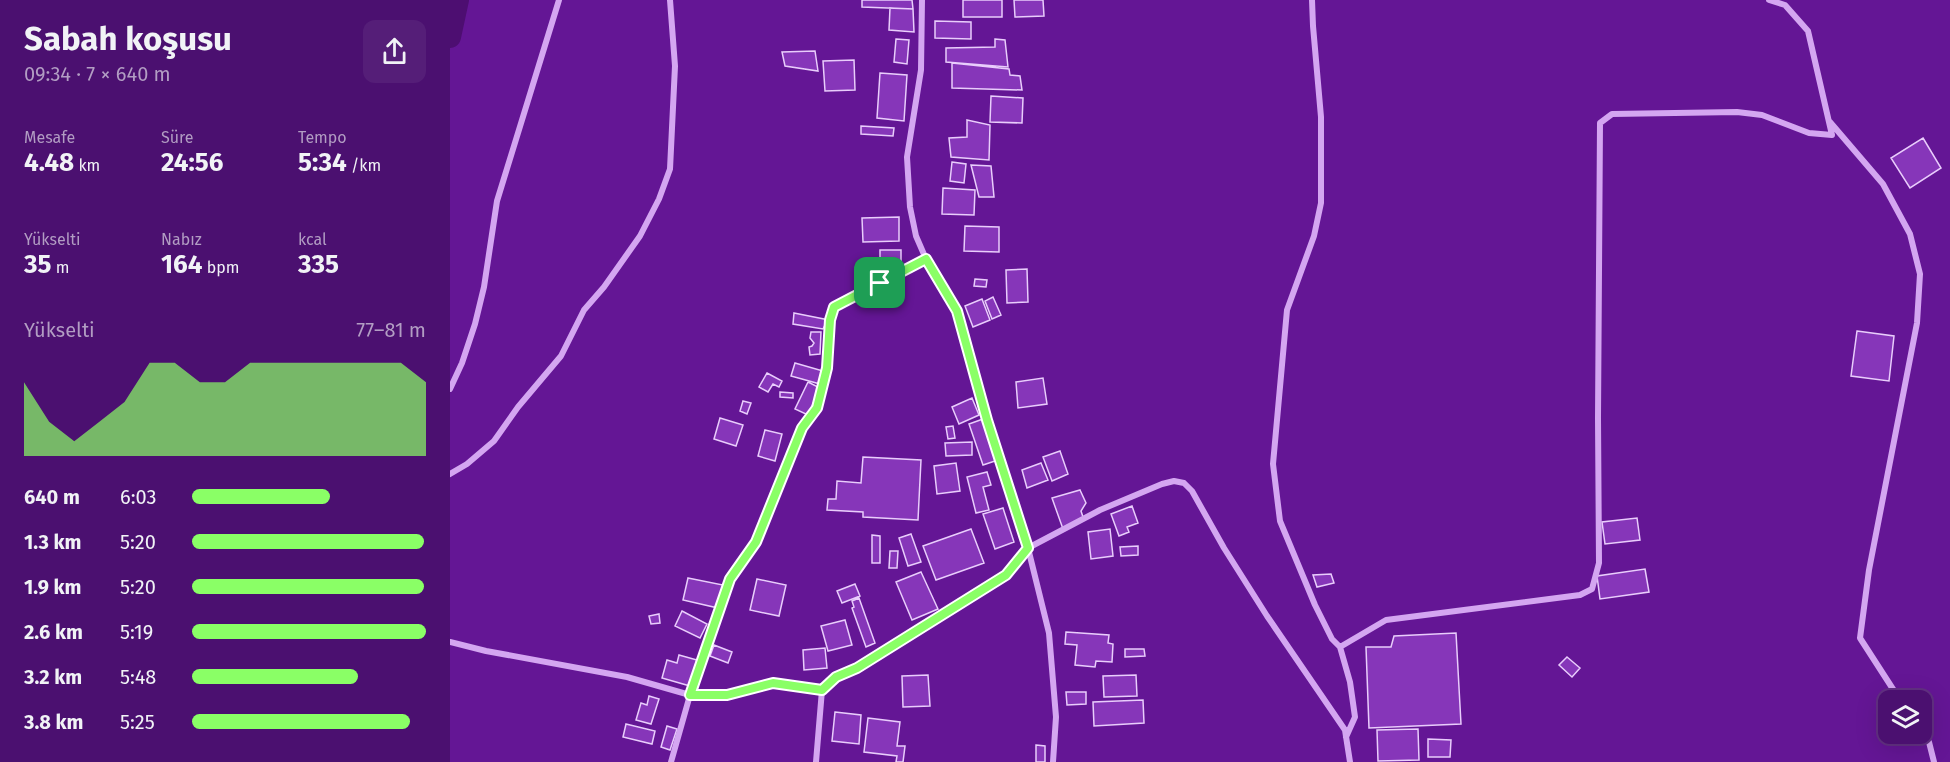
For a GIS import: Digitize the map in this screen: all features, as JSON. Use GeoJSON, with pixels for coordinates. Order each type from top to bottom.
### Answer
{"type":"FeatureCollection","features":[{"type":"Feature","properties":{"kind":"street"},"geometry":{"type":"LineString","coordinates":[[450,389],[462,363],[475,324],[484,287],[497,201],[559,0]]}},
{"type":"Feature","properties":{"kind":"street"},"geometry":{"type":"LineString","coordinates":[[450,474],[467,464],[494,441],[518,407],[561,356],[584,310],[604,287],[640,236],[659,199],[670,169],[675,66],[670,0]]}},
{"type":"Feature","properties":{"kind":"street"},"geometry":{"type":"LineString","coordinates":[[922,0],[921,70],[907,157],[910,207],[916,236],[926,259],[957,311],[987,420],[1028,548],[1049,633],[1056,717],[1053,762]]}},
{"type":"Feature","properties":{"kind":"street"},"geometry":{"type":"LineString","coordinates":[[1312,0],[1321,117],[1321,203],[1314,236],[1287,310],[1273,464],[1280,521],[1315,605],[1332,639],[1340,647],[1350,682],[1355,717],[1346,737]]}},
{"type":"Feature","properties":{"kind":"street"},"geometry":{"type":"LineString","coordinates":[[1340,647],[1386,620],[1580,596],[1592,589],[1599,563],[1600,123],[1612,114],[1737,112],[1761,116],[1809,134],[1832,135],[1808,31],[1785,5],[1769,0]]}},
{"type":"Feature","properties":{"kind":"street"},"geometry":{"type":"LineString","coordinates":[[1828,120],[1883,184],[1910,234],[1920,274],[1917,324],[1869,570],[1860,638],[1894,690]]}},
{"type":"Feature","properties":{"kind":"street"},"geometry":{"type":"LineString","coordinates":[[670,762],[690,695],[730,579],[756,542],[802,428],[817,408],[827,368],[830,320],[834,307],[926,259]]}},
{"type":"Feature","properties":{"kind":"street"},"geometry":{"type":"LineString","coordinates":[[816,762],[822,690],[836,677],[857,668],[1006,575],[1028,548],[1100,510],[1174,481],[1184,483],[1192,491],[1224,548],[1267,616],[1345,730],[1350,762]]}},
{"type":"Feature","properties":{"kind":"street"},"geometry":{"type":"LineString","coordinates":[[450,642],[486,651],[627,676],[690,695],[727,695],[773,683],[822,690]]}},
{"type":"Feature","properties":{"kind":"street"},"geometry":{"type":"LineString","coordinates":[[1930,744],[1934,762]]}},
{"type":"Feature","properties":{"kind":"building"},"geometry":{"type":"Polygon","coordinates":[[[862,0],[912,0],[913,9],[862,7],[862,0]]]}},
{"type":"Feature","properties":{"kind":"building"},"geometry":{"type":"Polygon","coordinates":[[[963,0],[1002,0],[1002,17],[963,17],[963,0]]]}},
{"type":"Feature","properties":{"kind":"building"},"geometry":{"type":"Polygon","coordinates":[[[1014,0],[1043,0],[1044,16],[1015,17],[1014,0]]]}},
{"type":"Feature","properties":{"kind":"building"},"geometry":{"type":"Polygon","coordinates":[[[890,8],[913,9],[914,32],[889,30],[890,8]]]}},
{"type":"Feature","properties":{"kind":"building"},"geometry":{"type":"Polygon","coordinates":[[[935,21],[971,22],[971,39],[935,38],[935,21]]]}},
{"type":"Feature","properties":{"kind":"building"},"geometry":{"type":"Polygon","coordinates":[[[896,39],[909,40],[907,64],[894,62],[896,39]]]}},
{"type":"Feature","properties":{"kind":"building"},"geometry":{"type":"Polygon","coordinates":[[[995,39],[1005,40],[1008,67],[946,62],[946,48],[995,47],[995,39]]]}},
{"type":"Feature","properties":{"kind":"building"},"geometry":{"type":"Polygon","coordinates":[[[815,51],[818,71],[785,66],[782,52],[815,51]]]}},
{"type":"Feature","properties":{"kind":"building"},"geometry":{"type":"Polygon","coordinates":[[[854,60],[855,90],[825,91],[823,61],[854,60]]]}},
{"type":"Feature","properties":{"kind":"building"},"geometry":{"type":"Polygon","coordinates":[[[952,63],[1009,69],[1010,75],[1020,76],[1022,90],[952,88],[952,63]]]}},
{"type":"Feature","properties":{"kind":"building"},"geometry":{"type":"Polygon","coordinates":[[[880,73],[907,75],[904,121],[877,118],[880,73]]]}},
{"type":"Feature","properties":{"kind":"building"},"geometry":{"type":"Polygon","coordinates":[[[991,96],[1023,98],[1022,123],[990,122],[991,96]]]}},
{"type":"Feature","properties":{"kind":"building"},"geometry":{"type":"Polygon","coordinates":[[[967,120],[990,125],[989,160],[951,157],[949,138],[967,137],[967,120]]]}},
{"type":"Feature","properties":{"kind":"building"},"geometry":{"type":"Polygon","coordinates":[[[861,126],[894,128],[893,136],[861,134],[861,126]]]}},
{"type":"Feature","properties":{"kind":"building"},"geometry":{"type":"Polygon","coordinates":[[[1923,138],[1941,168],[1910,188],[1891,158],[1923,138]]]}},
{"type":"Feature","properties":{"kind":"building"},"geometry":{"type":"Polygon","coordinates":[[[952,162],[966,164],[964,183],[950,181],[952,162]]]}},
{"type":"Feature","properties":{"kind":"building"},"geometry":{"type":"Polygon","coordinates":[[[971,165],[991,166],[994,197],[979,197],[971,165]]]}},
{"type":"Feature","properties":{"kind":"building"},"geometry":{"type":"Polygon","coordinates":[[[943,188],[975,190],[974,215],[942,214],[943,188]]]}},
{"type":"Feature","properties":{"kind":"building"},"geometry":{"type":"Polygon","coordinates":[[[899,217],[899,241],[863,242],[862,218],[899,217]]]}},
{"type":"Feature","properties":{"kind":"building"},"geometry":{"type":"Polygon","coordinates":[[[965,226],[999,227],[999,252],[964,251],[965,226]]]}},
{"type":"Feature","properties":{"kind":"building"},"geometry":{"type":"Polygon","coordinates":[[[880,250],[901,250],[901,271],[888,271],[889,261],[880,261],[880,250]]]}},
{"type":"Feature","properties":{"kind":"building"},"geometry":{"type":"Polygon","coordinates":[[[1027,269],[1028,302],[1007,303],[1006,270],[1027,269]]]}},
{"type":"Feature","properties":{"kind":"building"},"geometry":{"type":"Polygon","coordinates":[[[975,279],[987,280],[986,287],[974,286],[975,279]]]}},
{"type":"Feature","properties":{"kind":"building"},"geometry":{"type":"Polygon","coordinates":[[[993,297],[1001,315],[992,319],[985,301],[993,297]]]}},
{"type":"Feature","properties":{"kind":"building"},"geometry":{"type":"Polygon","coordinates":[[[982,299],[990,320],[973,327],[965,306],[982,299]]]}},
{"type":"Feature","properties":{"kind":"building"},"geometry":{"type":"Polygon","coordinates":[[[794,313],[827,321],[823,329],[793,324],[794,313]]]}},
{"type":"Feature","properties":{"kind":"building"},"geometry":{"type":"Polygon","coordinates":[[[1857,331],[1894,336],[1889,381],[1851,376],[1857,331]]]}},
{"type":"Feature","properties":{"kind":"building"},"geometry":{"type":"Polygon","coordinates":[[[811,332],[821,332],[820,354],[810,355],[809,347],[814,343],[810,338],[811,332]]]}},
{"type":"Feature","properties":{"kind":"building"},"geometry":{"type":"Polygon","coordinates":[[[795,363],[823,371],[820,384],[791,376],[795,363]]]}},
{"type":"Feature","properties":{"kind":"building"},"geometry":{"type":"Polygon","coordinates":[[[767,373],[782,381],[779,387],[773,384],[768,392],[759,387],[767,373]]]}},
{"type":"Feature","properties":{"kind":"building"},"geometry":{"type":"Polygon","coordinates":[[[1043,378],[1047,404],[1018,408],[1016,382],[1043,378]]]}},
{"type":"Feature","properties":{"kind":"building"},"geometry":{"type":"Polygon","coordinates":[[[808,382],[820,388],[808,415],[795,409],[808,382]]]}},
{"type":"Feature","properties":{"kind":"building"},"geometry":{"type":"Polygon","coordinates":[[[780,392],[793,393],[793,398],[780,397],[780,392]]]}},
{"type":"Feature","properties":{"kind":"building"},"geometry":{"type":"Polygon","coordinates":[[[972,398],[979,415],[959,424],[952,407],[972,398]]]}},
{"type":"Feature","properties":{"kind":"building"},"geometry":{"type":"Polygon","coordinates":[[[743,401],[751,403],[747,414],[740,411],[743,401]]]}},
{"type":"Feature","properties":{"kind":"building"},"geometry":{"type":"Polygon","coordinates":[[[720,418],[743,425],[736,446],[714,439],[720,418]]]}},
{"type":"Feature","properties":{"kind":"building"},"geometry":{"type":"Polygon","coordinates":[[[983,419],[998,460],[983,465],[969,424],[983,419]]]}},
{"type":"Feature","properties":{"kind":"building"},"geometry":{"type":"Polygon","coordinates":[[[953,426],[955,438],[948,439],[946,427],[953,426]]]}},
{"type":"Feature","properties":{"kind":"building"},"geometry":{"type":"Polygon","coordinates":[[[765,430],[782,434],[775,461],[758,456],[765,430]]]}},
{"type":"Feature","properties":{"kind":"building"},"geometry":{"type":"Polygon","coordinates":[[[972,442],[972,455],[946,456],[945,443],[972,442]]]}},
{"type":"Feature","properties":{"kind":"building"},"geometry":{"type":"Polygon","coordinates":[[[1060,451],[1068,474],[1052,481],[1043,457],[1060,451]]]}},
{"type":"Feature","properties":{"kind":"building"},"geometry":{"type":"Polygon","coordinates":[[[863,457],[921,460],[918,520],[863,517],[863,512],[827,510],[828,499],[836,499],[837,481],[861,483],[863,457]]]}},
{"type":"Feature","properties":{"kind":"building"},"geometry":{"type":"Polygon","coordinates":[[[956,463],[960,491],[937,494],[934,466],[956,463]]]}},
{"type":"Feature","properties":{"kind":"building"},"geometry":{"type":"Polygon","coordinates":[[[1041,463],[1048,480],[1027,488],[1022,470],[1041,463]]]}},
{"type":"Feature","properties":{"kind":"building"},"geometry":{"type":"Polygon","coordinates":[[[987,472],[991,485],[983,487],[989,510],[976,513],[967,477],[987,472]]]}},
{"type":"Feature","properties":{"kind":"building"},"geometry":{"type":"Polygon","coordinates":[[[1080,490],[1086,503],[1081,511],[1083,517],[1063,529],[1052,498],[1080,490]]]}},
{"type":"Feature","properties":{"kind":"building"},"geometry":{"type":"Polygon","coordinates":[[[1132,506],[1138,523],[1127,527],[1129,532],[1119,536],[1111,514],[1132,506]]]}},
{"type":"Feature","properties":{"kind":"building"},"geometry":{"type":"Polygon","coordinates":[[[1003,508],[1014,542],[995,549],[983,514],[1003,508]]]}},
{"type":"Feature","properties":{"kind":"building"},"geometry":{"type":"Polygon","coordinates":[[[1637,518],[1640,540],[1605,544],[1602,522],[1637,518]]]}},
{"type":"Feature","properties":{"kind":"building"},"geometry":{"type":"Polygon","coordinates":[[[971,529],[984,563],[936,580],[923,546],[971,529]]]}},
{"type":"Feature","properties":{"kind":"building"},"geometry":{"type":"Polygon","coordinates":[[[1110,529],[1113,556],[1091,559],[1088,532],[1110,529]]]}},
{"type":"Feature","properties":{"kind":"building"},"geometry":{"type":"Polygon","coordinates":[[[911,534],[921,562],[908,566],[899,538],[911,534]]]}},
{"type":"Feature","properties":{"kind":"building"},"geometry":{"type":"Polygon","coordinates":[[[872,535],[880,536],[880,563],[872,563],[872,535]]]}},
{"type":"Feature","properties":{"kind":"building"},"geometry":{"type":"Polygon","coordinates":[[[1138,546],[1138,555],[1121,556],[1120,547],[1138,546]]]}},
{"type":"Feature","properties":{"kind":"building"},"geometry":{"type":"Polygon","coordinates":[[[890,551],[898,551],[897,568],[889,568],[890,551]]]}},
{"type":"Feature","properties":{"kind":"building"},"geometry":{"type":"Polygon","coordinates":[[[1645,569],[1649,592],[1600,599],[1597,576],[1645,569]]]}},
{"type":"Feature","properties":{"kind":"building"},"geometry":{"type":"Polygon","coordinates":[[[921,572],[938,609],[912,620],[896,582],[921,572]]]}},
{"type":"Feature","properties":{"kind":"building"},"geometry":{"type":"Polygon","coordinates":[[[1331,574],[1334,583],[1317,587],[1313,575],[1331,574]]]}},
{"type":"Feature","properties":{"kind":"building"},"geometry":{"type":"Polygon","coordinates":[[[688,578],[723,585],[718,608],[683,600],[688,578]]]}},
{"type":"Feature","properties":{"kind":"building"},"geometry":{"type":"Polygon","coordinates":[[[757,579],[786,585],[779,616],[750,610],[757,579]]]}},
{"type":"Feature","properties":{"kind":"building"},"geometry":{"type":"Polygon","coordinates":[[[855,584],[860,596],[842,603],[837,591],[855,584]]]}},
{"type":"Feature","properties":{"kind":"building"},"geometry":{"type":"Polygon","coordinates":[[[859,598],[875,643],[866,647],[852,608],[854,607],[852,601],[859,598]]]}},
{"type":"Feature","properties":{"kind":"building"},"geometry":{"type":"Polygon","coordinates":[[[682,611],[707,624],[700,638],[675,626],[682,611]]]}},
{"type":"Feature","properties":{"kind":"building"},"geometry":{"type":"Polygon","coordinates":[[[659,614],[660,623],[651,624],[649,616],[659,614]]]}},
{"type":"Feature","properties":{"kind":"building"},"geometry":{"type":"Polygon","coordinates":[[[845,620],[852,645],[828,651],[821,626],[845,620]]]}},
{"type":"Feature","properties":{"kind":"building"},"geometry":{"type":"Polygon","coordinates":[[[1066,632],[1109,635],[1108,643],[1113,644],[1112,662],[1096,661],[1095,667],[1075,665],[1077,645],[1065,644],[1066,632]]]}},
{"type":"Feature","properties":{"kind":"building"},"geometry":{"type":"Polygon","coordinates":[[[1456,633],[1461,724],[1369,728],[1366,647],[1391,647],[1394,636],[1456,633]]]}},
{"type":"Feature","properties":{"kind":"building"},"geometry":{"type":"Polygon","coordinates":[[[714,645],[732,652],[728,663],[710,656],[714,645]]]}},
{"type":"Feature","properties":{"kind":"building"},"geometry":{"type":"Polygon","coordinates":[[[825,648],[827,668],[804,670],[803,650],[825,648]]]}},
{"type":"Feature","properties":{"kind":"building"},"geometry":{"type":"Polygon","coordinates":[[[1125,649],[1144,649],[1145,656],[1125,657],[1125,649]]]}},
{"type":"Feature","properties":{"kind":"building"},"geometry":{"type":"Polygon","coordinates":[[[679,655],[697,660],[690,686],[662,678],[667,660],[677,663],[679,655]]]}},
{"type":"Feature","properties":{"kind":"building"},"geometry":{"type":"Polygon","coordinates":[[[1567,657],[1580,668],[1572,677],[1559,665],[1567,657]]]}},
{"type":"Feature","properties":{"kind":"building"},"geometry":{"type":"Polygon","coordinates":[[[928,675],[930,706],[903,707],[902,676],[928,675]]]}},
{"type":"Feature","properties":{"kind":"building"},"geometry":{"type":"Polygon","coordinates":[[[1136,675],[1137,696],[1104,697],[1103,676],[1136,675]]]}},
{"type":"Feature","properties":{"kind":"building"},"geometry":{"type":"Polygon","coordinates":[[[1066,692],[1086,692],[1086,704],[1067,705],[1066,692]]]}},
{"type":"Feature","properties":{"kind":"building"},"geometry":{"type":"Polygon","coordinates":[[[649,696],[659,699],[651,724],[636,720],[641,703],[647,705],[649,696]]]}},
{"type":"Feature","properties":{"kind":"building"},"geometry":{"type":"Polygon","coordinates":[[[1143,700],[1144,723],[1094,726],[1093,702],[1143,700]]]}},
{"type":"Feature","properties":{"kind":"building"},"geometry":{"type":"Polygon","coordinates":[[[835,712],[861,715],[859,744],[832,741],[835,712]]]}},
{"type":"Feature","properties":{"kind":"building"},"geometry":{"type":"Polygon","coordinates":[[[868,718],[900,722],[897,746],[905,746],[903,762],[896,762],[897,756],[864,752],[868,718]]]}},
{"type":"Feature","properties":{"kind":"building"},"geometry":{"type":"Polygon","coordinates":[[[626,724],[655,731],[652,744],[623,737],[626,724]]]}},
{"type":"Feature","properties":{"kind":"building"},"geometry":{"type":"Polygon","coordinates":[[[667,726],[677,729],[670,750],[661,747],[667,726]]]}},
{"type":"Feature","properties":{"kind":"building"},"geometry":{"type":"Polygon","coordinates":[[[1418,729],[1419,760],[1378,761],[1377,730],[1418,729]]]}},
{"type":"Feature","properties":{"kind":"building"},"geometry":{"type":"Polygon","coordinates":[[[1428,739],[1451,740],[1450,757],[1428,757],[1428,739]]]}},
{"type":"Feature","properties":{"kind":"building"},"geometry":{"type":"Polygon","coordinates":[[[1036,745],[1045,746],[1045,762],[1036,762],[1036,745]]]}},
{"type":"Feature","properties":{"kind":"waterway"},"geometry":{"type":"LineString","coordinates":[[450,37],[458,0]]}},
{"type":"Feature","properties":{"kind":"route"},"geometry":{"type":"LineString","coordinates":[[926,259],[957,311],[987,420],[1028,548],[1006,575],[857,668],[836,677],[822,690],[773,683],[727,695],[690,695],[730,579],[756,542],[802,428],[817,408],[827,368],[830,320],[834,307],[880,283],[926,259]]}}]}
